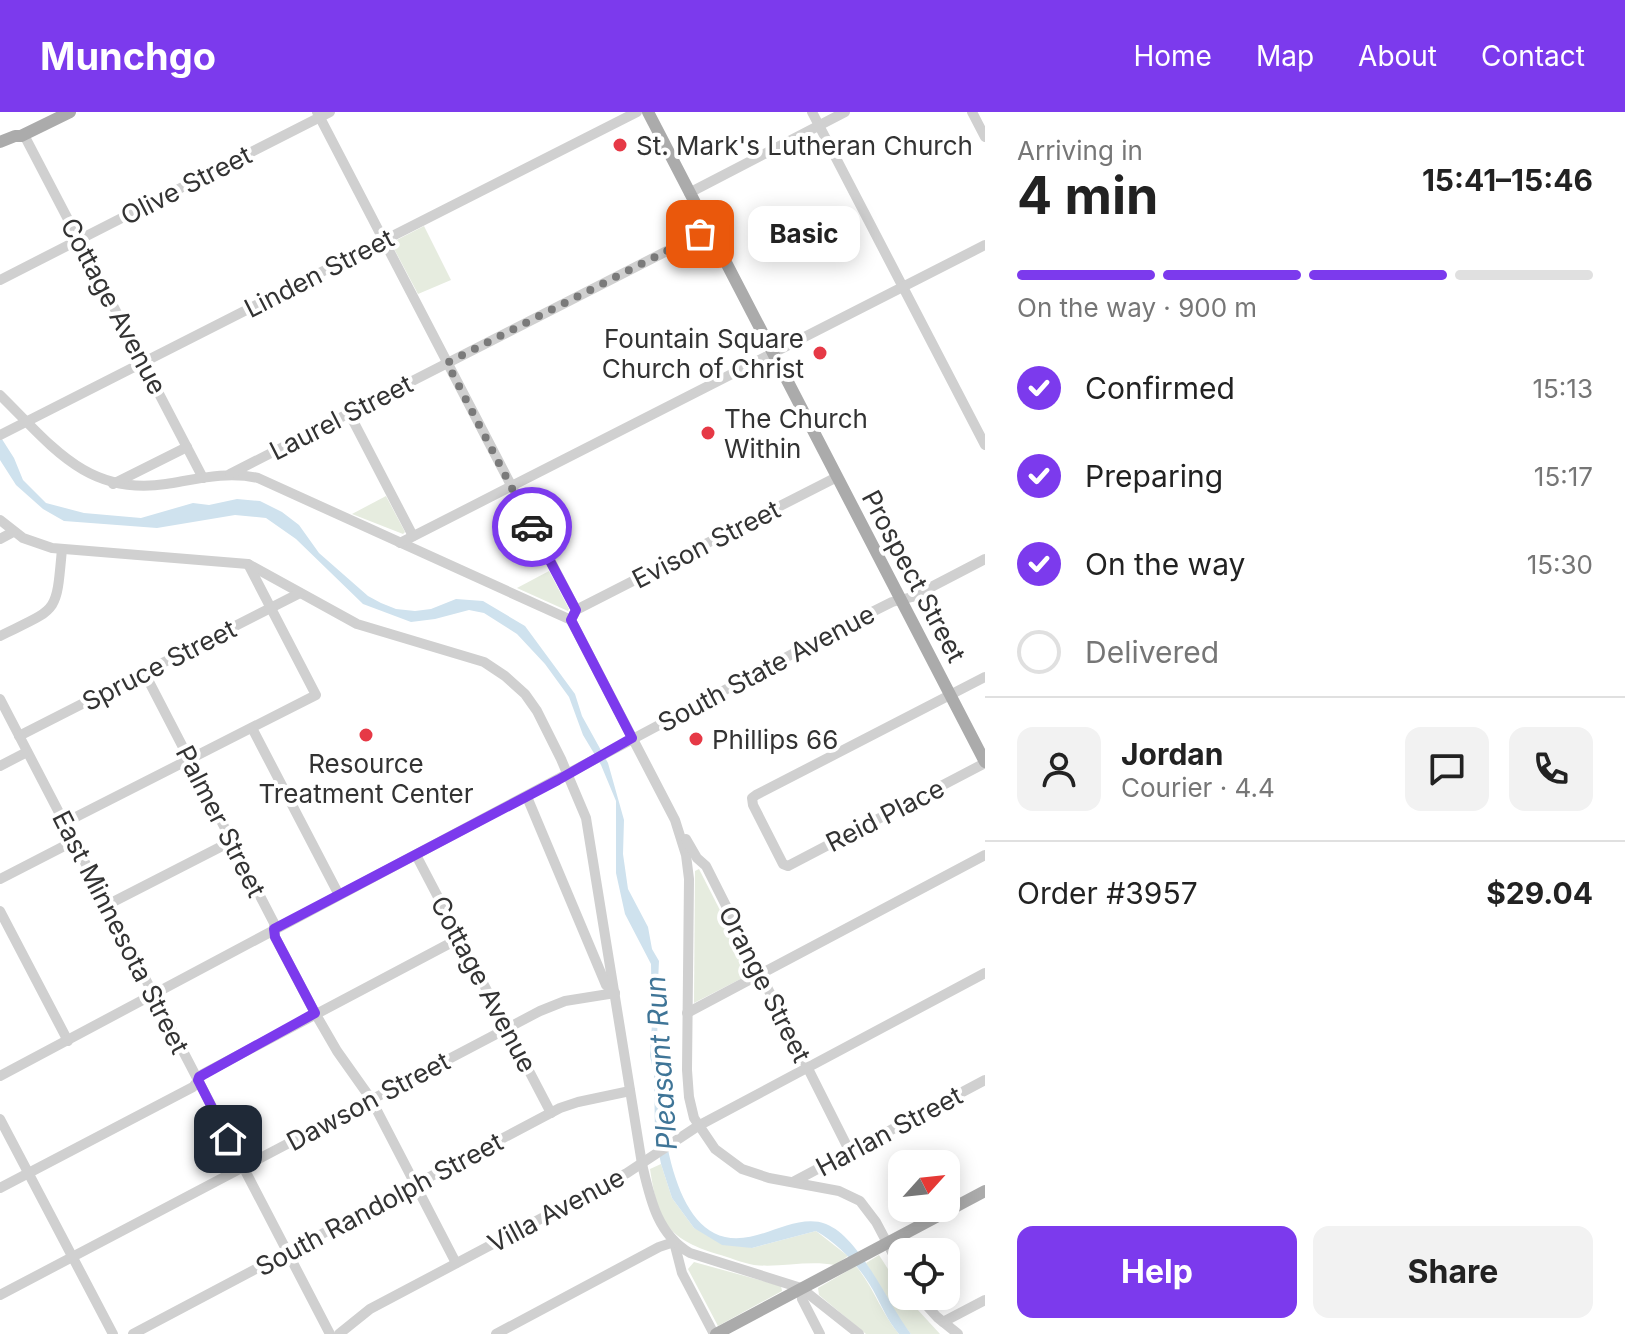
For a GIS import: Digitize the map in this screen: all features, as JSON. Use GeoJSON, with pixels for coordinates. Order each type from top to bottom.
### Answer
{"type":"FeatureCollection","features":[{"type":"Feature","properties":{"kind":"main road"},"geometry":{"type":"LineString","coordinates":[[0,142],[23,135],[70,112]]}},
{"type":"Feature","properties":{"kind":"main road","name":"Prospect Street"},"geometry":{"type":"LineString","coordinates":[[648,112],[985,763]]}},
{"type":"Feature","properties":{"kind":"main road"},"geometry":{"type":"LineString","coordinates":[[0,151],[23,135]]}},
{"type":"Feature","properties":{"kind":"main road"},"geometry":{"type":"LineString","coordinates":[[715,1334],[985,1191]]}},
{"type":"Feature","properties":{"kind":"street","name":"Linden Street"},"geometry":{"type":"LineString","coordinates":[[0,435],[637,112]]}},
{"type":"Feature","properties":{"kind":"street"},"geometry":{"type":"LineString","coordinates":[[812,112],[985,445]]}},
{"type":"Feature","properties":{"kind":"street"},"geometry":{"type":"LineString","coordinates":[[689,193],[845,112]]}},
{"type":"Feature","properties":{"kind":"street"},"geometry":{"type":"LineString","coordinates":[[972,112],[985,137]]}},
{"type":"Feature","properties":{"kind":"street"},"geometry":{"type":"LineString","coordinates":[[322,114],[383,240],[511,486],[632,738],[675,820],[684,846],[689,879],[687,1089],[698,1126],[715,1149],[735,1165],[754,1174],[839,1191],[856,1199],[868,1210],[888,1254]]}},
{"type":"Feature","properties":{"kind":"street","name":"Olive Street"},"geometry":{"type":"LineString","coordinates":[[0,280],[322,114]]}},
{"type":"Feature","properties":{"kind":"street","name":"Cottage Avenue"},"geometry":{"type":"LineString","coordinates":[[23,135],[203,478]]}},
{"type":"Feature","properties":{"kind":"street","name":"Laurel Street"},"geometry":{"type":"LineString","coordinates":[[230,474],[708,230]]}},
{"type":"Feature","properties":{"kind":"street"},"geometry":{"type":"LineString","coordinates":[[400,543],[985,245]]}},
{"type":"Feature","properties":{"kind":"street"},"geometry":{"type":"LineString","coordinates":[[0,395],[22,424],[82,470],[113,484],[146,487],[230,474],[267,482],[400,543],[573,615]]}},
{"type":"Feature","properties":{"kind":"street"},"geometry":{"type":"LineString","coordinates":[[349,413],[413,536]]}},
{"type":"Feature","properties":{"kind":"street"},"geometry":{"type":"LineString","coordinates":[[113,484],[187,447]]}},
{"type":"Feature","properties":{"kind":"street","name":"Evison Street"},"geometry":{"type":"LineString","coordinates":[[573,615],[837,477]]}},
{"type":"Feature","properties":{"kind":"street"},"geometry":{"type":"LineString","coordinates":[[0,520],[13,532],[36,543],[62,549],[248,564],[357,624],[475,659],[500,672],[525,694],[537,711],[582,806],[589,831],[630,1091],[656,1214],[674,1242],[679,1264],[715,1334]]}},
{"type":"Feature","properties":{"kind":"street"},"geometry":{"type":"LineString","coordinates":[[0,539],[13,532]]}},
{"type":"Feature","properties":{"kind":"street"},"geometry":{"type":"LineString","coordinates":[[0,636],[42,615],[54,605],[62,549]]}},
{"type":"Feature","properties":{"kind":"street","name":"South State Avenue"},"geometry":{"type":"LineString","coordinates":[[0,1076],[527,797],[618,745],[871,613],[912,597],[985,559]]}},
{"type":"Feature","properties":{"kind":"street"},"geometry":{"type":"LineString","coordinates":[[64,823],[316,695],[248,564]]}},
{"type":"Feature","properties":{"kind":"street","name":"Spruce Street"},"geometry":{"type":"LineString","coordinates":[[19,736],[300,593]]}},
{"type":"Feature","properties":{"kind":"street","name":"Palmer Street"},"geometry":{"type":"LineString","coordinates":[[144,672],[274,923],[275,937],[315,1013],[371,1099],[456,1263]]}},
{"type":"Feature","properties":{"kind":"street"},"geometry":{"type":"LineString","coordinates":[[951,694],[985,677]]}},
{"type":"Feature","properties":{"kind":"street","name":"Reid Place"},"geometry":{"type":"LineString","coordinates":[[951,694],[756,795],[752,803],[785,865],[985,763]]}},
{"type":"Feature","properties":{"kind":"street","name":"East Minnesota Street"},"geometry":{"type":"LineString","coordinates":[[0,699],[330,1334]]}},
{"type":"Feature","properties":{"kind":"street"},"geometry":{"type":"LineString","coordinates":[[252,728],[339,895]]}},
{"type":"Feature","properties":{"kind":"street"},"geometry":{"type":"LineString","coordinates":[[0,766],[27,752]]}},
{"type":"Feature","properties":{"kind":"street"},"geometry":{"type":"LineString","coordinates":[[527,797],[606,985],[615,993]]}},
{"type":"Feature","properties":{"kind":"street","name":"Orange Street"},"geometry":{"type":"LineString","coordinates":[[675,820],[697,858],[706,866],[850,1152]]}},
{"type":"Feature","properties":{"kind":"street"},"geometry":{"type":"LineString","coordinates":[[0,879],[74,841]]}},
{"type":"Feature","properties":{"kind":"street"},"geometry":{"type":"LineString","coordinates":[[107,905],[232,841]]}},
{"type":"Feature","properties":{"kind":"street","name":"Cottage Avenue"},"geometry":{"type":"LineString","coordinates":[[416,855],[551,1113]]}},
{"type":"Feature","properties":{"kind":"street"},"geometry":{"type":"LineString","coordinates":[[687,1013],[985,855]]}},
{"type":"Feature","properties":{"kind":"street"},"geometry":{"type":"LineString","coordinates":[[0,911],[68,1041]]}},
{"type":"Feature","properties":{"kind":"street"},"geometry":{"type":"LineString","coordinates":[[0,1188],[193,1087],[203,1074],[460,938]]}},
{"type":"Feature","properties":{"kind":"street","name":"Villa Avenue"},"geometry":{"type":"LineString","coordinates":[[339,1334],[370,1309],[645,1161],[698,1126],[985,973]]}},
{"type":"Feature","properties":{"kind":"street","name":"Dawson Street"},"geometry":{"type":"LineString","coordinates":[[0,1295],[507,1028],[557,1004],[615,993]]}},
{"type":"Feature","properties":{"kind":"street","name":"Harlan Street"},"geometry":{"type":"LineString","coordinates":[[793,1182],[985,1080]]}},
{"type":"Feature","properties":{"kind":"street","name":"South Randolph Street"},"geometry":{"type":"LineString","coordinates":[[133,1334],[551,1113],[574,1103],[630,1091]]}},
{"type":"Feature","properties":{"kind":"street"},"geometry":{"type":"LineString","coordinates":[[0,1119],[113,1334]]}},
{"type":"Feature","properties":{"kind":"street"},"geometry":{"type":"LineString","coordinates":[[674,1242],[695,1255],[801,1288],[859,1334]]}},
{"type":"Feature","properties":{"kind":"street"},"geometry":{"type":"LineString","coordinates":[[496,1334],[659,1247],[674,1242]]}},
{"type":"Feature","properties":{"kind":"street"},"geometry":{"type":"LineString","coordinates":[[801,1288],[802,1299],[820,1334]]}},
{"type":"Feature","properties":{"kind":"street"},"geometry":{"type":"LineString","coordinates":[[943,1322],[985,1300]]}},
{"type":"Feature","properties":{"kind":"street"},"geometry":{"type":"LineString","coordinates":[[931,1310],[958,1334]]}},
{"type":"Feature","properties":{"kind":"shaded area"},"geometry":{"type":"Polygon","coordinates":[[[424,226],[451,280],[418,294],[391,243],[424,226]]]}},
{"type":"Feature","properties":{"kind":"shaded area"},"geometry":{"type":"Polygon","coordinates":[[[386,496],[405,532],[403,534],[352,514],[386,496]]]}},
{"type":"Feature","properties":{"kind":"shaded area"},"geometry":{"type":"Polygon","coordinates":[[[549,571],[569,609],[568,611],[517,588],[549,571]]]}},
{"type":"Feature","properties":{"kind":"shaded area"},"geometry":{"type":"Polygon","coordinates":[[[699,869],[752,973],[694,1003],[695,871],[699,869]]]}},
{"type":"Feature","properties":{"kind":"shaded area"},"geometry":{"type":"Polygon","coordinates":[[[661,1164],[672,1198],[694,1228],[752,1248],[816,1231],[848,1256],[835,1265],[754,1265],[700,1248],[675,1234],[661,1215],[650,1169],[661,1164]]]}},
{"type":"Feature","properties":{"kind":"shaded area"},"geometry":{"type":"Polygon","coordinates":[[[879,1255],[888,1269],[888,1301],[866,1263],[879,1255]]]}},
{"type":"Feature","properties":{"kind":"shaded area"},"geometry":{"type":"Polygon","coordinates":[[[694,1262],[781,1286],[782,1291],[718,1326],[688,1269],[694,1262]]]}},
{"type":"Feature","properties":{"kind":"shaded area"},"geometry":{"type":"Polygon","coordinates":[[[856,1266],[899,1334],[866,1334],[819,1295],[818,1288],[856,1266]]]}},
{"type":"Feature","properties":{"kind":"shaded area"},"geometry":{"type":"Polygon","coordinates":[[[893,1310],[918,1310],[940,1334],[911,1334],[893,1310]]]}},
{"type":"Feature","properties":{"kind":"water","name":"Pleasant Run"},"geometry":{"type":"Polygon","coordinates":[[[0,436],[23,480],[46,503],[84,513],[141,518],[193,503],[209,505],[237,499],[260,501],[299,525],[319,553],[368,596],[381,603],[396,609],[415,611],[431,609],[456,599],[483,601],[525,626],[575,694],[582,716],[608,763],[624,820],[623,854],[628,889],[648,927],[652,949],[659,961],[657,1027],[662,1115],[670,1158],[682,1195],[700,1222],[725,1237],[751,1237],[802,1222],[826,1224],[851,1243],[862,1257],[888,1298],[888,1310],[895,1310],[911,1334],[899,1334],[855,1264],[841,1249],[816,1231],[752,1248],[722,1245],[694,1228],[672,1198],[655,1133],[654,1075],[650,1056],[651,964],[625,914],[616,873],[616,801],[601,765],[583,735],[569,697],[545,664],[517,634],[484,613],[469,610],[411,622],[363,604],[296,539],[266,518],[235,515],[157,528],[64,521],[43,509],[16,485],[0,460],[0,436]]]}},
{"type":"Feature","properties":{"kind":"way so far"},"geometry":{"type":"LineString","coordinates":[[532,527],[447,363],[700,234]]}},
{"type":"Feature","properties":{"kind":"place","name":"St. Mark's Lutheran Church"},"geometry":{"type":"Point","coordinates":[620,145]}},
{"type":"Feature","properties":{"kind":"place","name":"Basic"},"geometry":{"type":"Point","coordinates":[700,234]}},
{"type":"Feature","properties":{"kind":"place","name":"Fountain Square Church of Christ"},"geometry":{"type":"Point","coordinates":[820,353]}},
{"type":"Feature","properties":{"kind":"place","name":"The Church Within"},"geometry":{"type":"Point","coordinates":[708,433]}},
{"type":"Feature","properties":{"kind":"place","name":"Resource Treatment Center"},"geometry":{"type":"Point","coordinates":[366,735]}},
{"type":"Feature","properties":{"kind":"place","name":"Phillips 66"},"geometry":{"type":"Point","coordinates":[696,739]}},
{"type":"Feature","properties":{"kind":"route"},"geometry":{"type":"LineString","coordinates":[[228,1139],[199,1077],[315,1013],[275,937],[274,929],[632,738],[571,620],[576,610],[532,527]]}}]}
